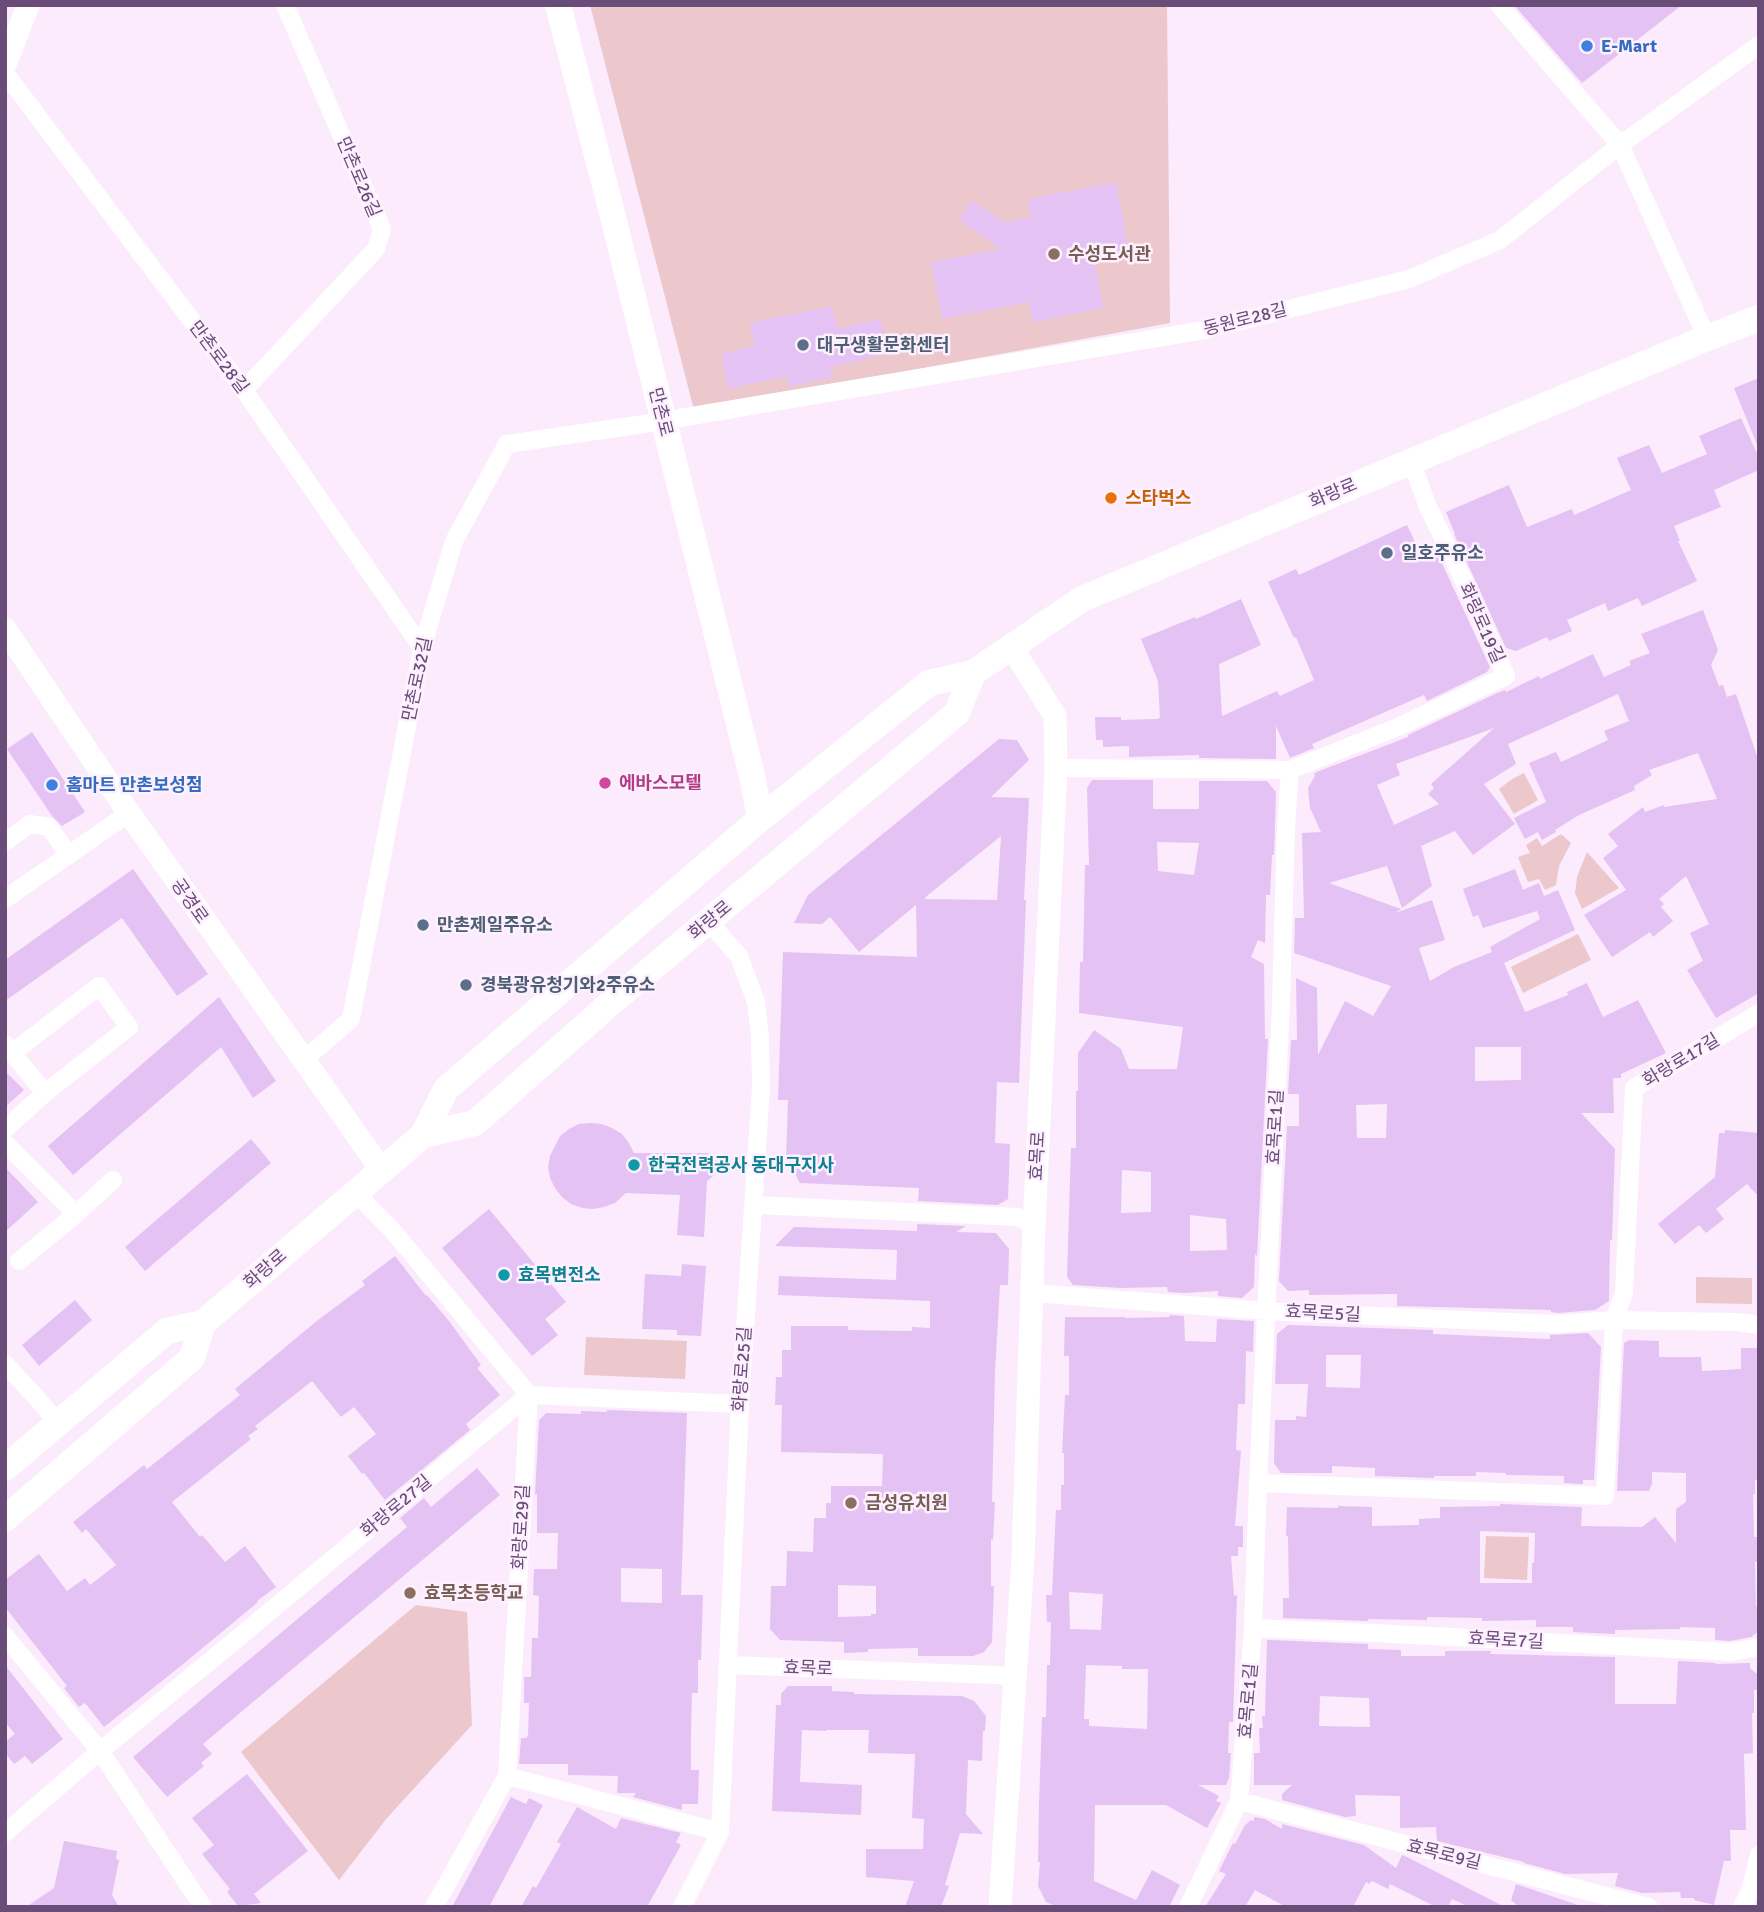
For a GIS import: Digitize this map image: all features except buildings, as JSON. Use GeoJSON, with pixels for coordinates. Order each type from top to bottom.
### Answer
{"type":"FeatureCollection","features":[{"type":"Feature","properties":{"kind":"main road","name":"만촌로"},"geometry":{"type":"LineString","coordinates":[[558,5],[753,780],[760,819]]}},
{"type":"Feature","properties":{"kind":"main road","name":"화랑로"},"geometry":{"type":"LineString","coordinates":[[5,1468],[167,1331],[204,1323],[423,1135],[446,1089],[760,819],[929,683],[973,673],[1082,599],[1759,318]]}},
{"type":"Feature","properties":{"kind":"main road","name":"화랑로"},"geometry":{"type":"LineString","coordinates":[[423,1135],[475,1123],[613,1001],[957,713],[973,673]]}},
{"type":"Feature","properties":{"kind":"main road"},"geometry":{"type":"LineString","coordinates":[[5,1519],[192,1358],[204,1323]]}},
{"type":"Feature","properties":{"kind":"street"},"geometry":{"type":"LineString","coordinates":[[5,65],[28,5]]}},
{"type":"Feature","properties":{"kind":"street","name":"만촌로26길"},"geometry":{"type":"LineString","coordinates":[[244,390],[376,249],[382,229],[285,5]]}},
{"type":"Feature","properties":{"kind":"street"},"geometry":{"type":"LineString","coordinates":[[1499,5],[1620,145],[1707,338]]}},
{"type":"Feature","properties":{"kind":"street","name":"동원로28길"},"geometry":{"type":"LineString","coordinates":[[663,420],[1205,330],[1409,279],[1500,240],[1620,145],[1759,46]]}},
{"type":"Feature","properties":{"kind":"street","name":"만촌로28길"},"geometry":{"type":"LineString","coordinates":[[5,73],[244,390],[422,648]]}},
{"type":"Feature","properties":{"kind":"street","name":"만촌로32길"},"geometry":{"type":"LineString","coordinates":[[302,1059],[351,1019],[422,648],[454,541],[507,444],[663,420]]}},
{"type":"Feature","properties":{"kind":"street","name":"화랑로19길"},"geometry":{"type":"LineString","coordinates":[[1290,771],[1398,727],[1506,676],[1428,507],[1411,461]]}},
{"type":"Feature","properties":{"kind":"street","name":"공경로"},"geometry":{"type":"LineString","coordinates":[[5,629],[129,813],[382,1169]]}},
{"type":"Feature","properties":{"kind":"street","name":"효목로"},"geometry":{"type":"LineString","coordinates":[[1000,1907],[1023,1558],[1034,1225],[1056,768],[1055,716],[1012,646]]}},
{"type":"Feature","properties":{"kind":"street"},"geometry":{"type":"LineString","coordinates":[[1056,768],[1290,771]]}},
{"type":"Feature","properties":{"kind":"street","name":"효목로1길"},"geometry":{"type":"LineString","coordinates":[[1188,1907],[1240,1801],[1253,1628],[1290,771]]}},
{"type":"Feature","properties":{"kind":"street"},"geometry":{"type":"LineString","coordinates":[[5,900],[129,813]]}},
{"type":"Feature","properties":{"kind":"street"},"geometry":{"type":"LineString","coordinates":[[5,842],[30,824],[49,827],[69,855]]}},
{"type":"Feature","properties":{"kind":"street","name":"화랑로25길"},"geometry":{"type":"LineString","coordinates":[[682,1907],[720,1832],[740,1404],[761,1088],[760,1037],[755,1002],[739,956],[708,921]]}},
{"type":"Feature","properties":{"kind":"street"},"geometry":{"type":"LineString","coordinates":[[5,1129],[45,1093],[129,1027],[99,986],[9,1048],[45,1093]]}},
{"type":"Feature","properties":{"kind":"street","name":"화랑로17길"},"geometry":{"type":"LineString","coordinates":[[1614,1320],[1624,1293],[1634,1088],[1759,1013]]}},
{"type":"Feature","properties":{"kind":"street"},"geometry":{"type":"LineString","coordinates":[[5,1143],[76,1214]]}},
{"type":"Feature","properties":{"kind":"street"},"geometry":{"type":"LineString","coordinates":[[19,1261],[113,1180]]}},
{"type":"Feature","properties":{"kind":"street"},"geometry":{"type":"LineString","coordinates":[[355,1192],[393,1231],[528,1395],[740,1404]]}},
{"type":"Feature","properties":{"kind":"street"},"geometry":{"type":"LineString","coordinates":[[754,1205],[1018,1217],[1034,1225]]}},
{"type":"Feature","properties":{"kind":"street","name":"효목로5길"},"geometry":{"type":"LineString","coordinates":[[1032,1293],[1267,1311],[1558,1324],[1614,1320],[1737,1322],[1759,1325]]}},
{"type":"Feature","properties":{"kind":"street"},"geometry":{"type":"LineString","coordinates":[[1258,1483],[1605,1496],[1614,1320]]}},
{"type":"Feature","properties":{"kind":"street"},"geometry":{"type":"LineString","coordinates":[[5,1364],[58,1423]]}},
{"type":"Feature","properties":{"kind":"street","name":"화랑로27길"},"geometry":{"type":"LineString","coordinates":[[5,1833],[528,1395]]}},
{"type":"Feature","properties":{"kind":"street","name":"화랑로29길"},"geometry":{"type":"LineString","coordinates":[[434,1907],[507,1776],[528,1395]]}},
{"type":"Feature","properties":{"kind":"street","name":"효목로7길"},"geometry":{"type":"LineString","coordinates":[[1253,1628],[1731,1652],[1759,1647]]}},
{"type":"Feature","properties":{"kind":"street"},"geometry":{"type":"LineString","coordinates":[[5,1636],[100,1751],[203,1907]]}},
{"type":"Feature","properties":{"kind":"street","name":"효목로"},"geometry":{"type":"LineString","coordinates":[[727,1665],[998,1675],[1014,1678]]}},
{"type":"Feature","properties":{"kind":"street"},"geometry":{"type":"LineString","coordinates":[[507,1776],[720,1832]]}},
{"type":"Feature","properties":{"kind":"street","name":"효목로9길"},"geometry":{"type":"LineString","coordinates":[[1240,1801],[1649,1907]]}},
{"type":"Feature","properties":{"kind":"street"},"geometry":{"type":"LineString","coordinates":[[1742,1907],[1759,1855]]}},
{"type":"Feature","properties":{"kind":"shaded area"},"geometry":{"type":"Polygon","coordinates":[[[590,5],[1167,5],[1170,323],[694,410],[590,5]]]}},
{"type":"Feature","properties":{"kind":"shaded area"},"geometry":{"type":"Polygon","coordinates":[[[1524,773],[1538,800],[1514,814],[1499,789],[1524,773]]]}},
{"type":"Feature","properties":{"kind":"shaded area"},"geometry":{"type":"Polygon","coordinates":[[[1561,834],[1571,843],[1559,866],[1556,885],[1545,890],[1539,879],[1528,882],[1518,857],[1530,853],[1526,845],[1537,838],[1542,846],[1561,834]]]}},
{"type":"Feature","properties":{"kind":"shaded area"},"geometry":{"type":"Polygon","coordinates":[[[1587,852],[1619,888],[1582,909],[1575,893],[1577,877],[1587,852]]]}},
{"type":"Feature","properties":{"kind":"shaded area"},"geometry":{"type":"Polygon","coordinates":[[[1578,934],[1591,960],[1523,993],[1511,967],[1578,934]]]}},
{"type":"Feature","properties":{"kind":"shaded area"},"geometry":{"type":"Polygon","coordinates":[[[1696,1277],[1752,1278],[1752,1304],[1696,1303],[1696,1277]]]}},
{"type":"Feature","properties":{"kind":"shaded area"},"geometry":{"type":"Polygon","coordinates":[[[586,1337],[687,1341],[685,1379],[584,1375],[586,1337]]]}},
{"type":"Feature","properties":{"kind":"shaded area"},"geometry":{"type":"Polygon","coordinates":[[[1486,1536],[1529,1537],[1527,1580],[1484,1578],[1486,1536]]]}},
{"type":"Feature","properties":{"kind":"shaded area"},"geometry":{"type":"Polygon","coordinates":[[[416,1605],[467,1612],[472,1725],[387,1818],[339,1880],[241,1752],[416,1605]]]}},
{"type":"Feature","properties":{"kind":"place","name":"E-Mart"},"geometry":{"type":"Point","coordinates":[1587,46]}},
{"type":"Feature","properties":{"kind":"place","name":"수성도서관"},"geometry":{"type":"Point","coordinates":[1054,254]}},
{"type":"Feature","properties":{"kind":"place","name":"대구생활문화센터"},"geometry":{"type":"Point","coordinates":[803,345]}},
{"type":"Feature","properties":{"kind":"place","name":"스타벅스"},"geometry":{"type":"Point","coordinates":[1111,498]}},
{"type":"Feature","properties":{"kind":"place","name":"일호주유소"},"geometry":{"type":"Point","coordinates":[1387,553]}},
{"type":"Feature","properties":{"kind":"place","name":"에바스모텔"},"geometry":{"type":"Point","coordinates":[605,783]}},
{"type":"Feature","properties":{"kind":"place","name":"홈마트 만촌보성점"},"geometry":{"type":"Point","coordinates":[52,785]}},
{"type":"Feature","properties":{"kind":"place","name":"만촌제일주유소"},"geometry":{"type":"Point","coordinates":[423,925]}},
{"type":"Feature","properties":{"kind":"place","name":"경북광유청기와2주유소"},"geometry":{"type":"Point","coordinates":[466,985]}},
{"type":"Feature","properties":{"kind":"place","name":"한국전력공사 동대구지사"},"geometry":{"type":"Point","coordinates":[634,1165]}},
{"type":"Feature","properties":{"kind":"place","name":"효목변전소"},"geometry":{"type":"Point","coordinates":[504,1275]}},
{"type":"Feature","properties":{"kind":"place","name":"금성유치원"},"geometry":{"type":"Point","coordinates":[851,1503]}},
{"type":"Feature","properties":{"kind":"place","name":"효목초등학교"},"geometry":{"type":"Point","coordinates":[410,1593]}}]}
